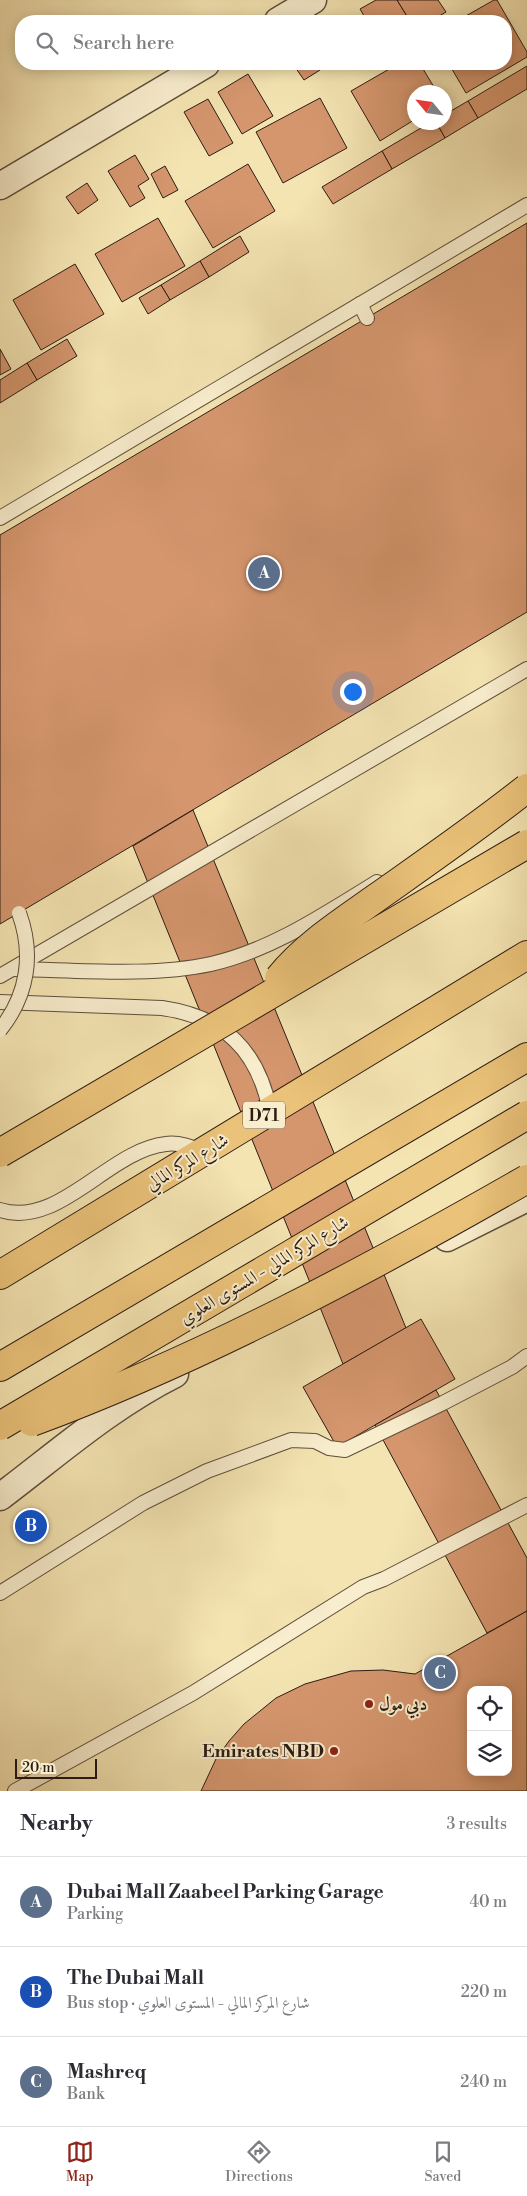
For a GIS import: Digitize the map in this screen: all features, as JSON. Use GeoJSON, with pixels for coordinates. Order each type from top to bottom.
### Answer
{"type":"FeatureCollection","features":[{"type":"Feature","properties":{"kind":"main road"},"geometry":{"type":"LineString","coordinates":[[260,1000],[284,972],[338,924],[527,789]]}},
{"type":"Feature","properties":{"kind":"main road"},"geometry":{"type":"LineString","coordinates":[[0,1153],[527,844]]}},
{"type":"Feature","properties":{"kind":"main road","name":"شارع المركز المالي"},"geometry":{"type":"LineString","coordinates":[[0,1274],[527,955]]}},
{"type":"Feature","properties":{"kind":"main road"},"geometry":{"type":"LineString","coordinates":[[0,1367],[527,1057]]}},
{"type":"Feature","properties":{"kind":"main road","name":"شارع المركز المالي - المستوى العلوي"},"geometry":{"type":"LineString","coordinates":[[0,1426],[527,1115]]}},
{"type":"Feature","properties":{"kind":"main road"},"geometry":{"type":"LineString","coordinates":[[0,1432],[76,1406],[171,1364],[370,1266],[527,1179]]}},
{"type":"Feature","properties":{"kind":"street"},"geometry":{"type":"LineString","coordinates":[[288,15],[313,0]]}},
{"type":"Feature","properties":{"kind":"street"},"geometry":{"type":"LineString","coordinates":[[0,186],[196,70]]}},
{"type":"Feature","properties":{"kind":"street"},"geometry":{"type":"LineString","coordinates":[[0,1497],[91,1426],[166,1378],[527,1198]]}},
{"type":"Feature","properties":{"kind":"lane"},"geometry":{"type":"LineString","coordinates":[[0,518],[527,204]]}},
{"type":"Feature","properties":{"kind":"lane"},"geometry":{"type":"LineString","coordinates":[[360,304],[367,318]]}},
{"type":"Feature","properties":{"kind":"lane"},"geometry":{"type":"LineString","coordinates":[[0,976],[527,669]]}},
{"type":"Feature","properties":{"kind":"lane"},"geometry":{"type":"LineString","coordinates":[[14,969],[159,971],[194,967],[238,956],[273,942],[320,917],[527,789]]}},
{"type":"Feature","properties":{"kind":"lane"},"geometry":{"type":"LineString","coordinates":[[0,1030],[17,1005],[26,975],[27,943],[19,913]]}},
{"type":"Feature","properties":{"kind":"lane"},"geometry":{"type":"LineString","coordinates":[[0,1002],[162,1008],[202,1017],[219,1027],[235,1040],[248,1055],[259,1072],[266,1091],[270,1111]]}},
{"type":"Feature","properties":{"kind":"lane"},"geometry":{"type":"LineString","coordinates":[[0,1210],[9,1213],[30,1213],[50,1206],[133,1155],[150,1147],[168,1143],[187,1146],[204,1152]]}},
{"type":"Feature","properties":{"kind":"lane"},"geometry":{"type":"LineString","coordinates":[[0,1593],[143,1503],[207,1471],[291,1440],[315,1441],[329,1448],[345,1450],[452,1399],[512,1367],[527,1356]]}},
{"type":"Feature","properties":{"kind":"lane"},"geometry":{"type":"LineString","coordinates":[[15,1791],[193,1693],[363,1587],[384,1579],[527,1505]]}},
{"type":"Feature","properties":{"kind":"building"},"geometry":{"type":"Polygon","coordinates":[[[376,0],[397,0],[406,15],[364,15],[360,9],[376,0]]]}},
{"type":"Feature","properties":{"kind":"building"},"geometry":{"type":"Polygon","coordinates":[[[397,0],[438,0],[446,12],[441,15],[406,15],[397,0]]]}},
{"type":"Feature","properties":{"kind":"building"},"geometry":{"type":"Polygon","coordinates":[[[497,0],[506,15],[468,15],[497,0]]]}},
{"type":"Feature","properties":{"kind":"building"},"geometry":{"type":"Polygon","coordinates":[[[512,26],[527,52],[527,57],[512,66],[512,26]]]}},
{"type":"Feature","properties":{"kind":"building"},"geometry":{"type":"Polygon","coordinates":[[[527,66],[527,89],[478,118],[468,101],[527,66]]]}},
{"type":"Feature","properties":{"kind":"building"},"geometry":{"type":"Polygon","coordinates":[[[297,70],[320,70],[304,80],[297,70]]]}},
{"type":"Feature","properties":{"kind":"building"},"geometry":{"type":"Polygon","coordinates":[[[388,70],[424,70],[433,85],[407,85],[407,124],[380,141],[351,91],[388,70]]]}},
{"type":"Feature","properties":{"kind":"building"},"geometry":{"type":"Polygon","coordinates":[[[453,70],[505,70],[466,93],[453,70]]]}},
{"type":"Feature","properties":{"kind":"building"},"geometry":{"type":"Polygon","coordinates":[[[248,74],[273,116],[242,134],[218,92],[248,74]]]}},
{"type":"Feature","properties":{"kind":"building"},"geometry":{"type":"Polygon","coordinates":[[[320,98],[347,148],[283,183],[256,132],[320,98]]]}},
{"type":"Feature","properties":{"kind":"building"},"geometry":{"type":"Polygon","coordinates":[[[208,99],[233,143],[209,156],[184,112],[208,99]]]}},
{"type":"Feature","properties":{"kind":"building"},"geometry":{"type":"Polygon","coordinates":[[[468,101],[478,118],[445,138],[440,130],[452,130],[452,110],[468,101]]]}},
{"type":"Feature","properties":{"kind":"building"},"geometry":{"type":"Polygon","coordinates":[[[417,130],[440,130],[445,138],[392,169],[382,151],[417,130]]]}},
{"type":"Feature","properties":{"kind":"building"},"geometry":{"type":"Polygon","coordinates":[[[382,151],[392,169],[333,204],[322,187],[382,151]]]}},
{"type":"Feature","properties":{"kind":"building"},"geometry":{"type":"Polygon","coordinates":[[[135,155],[149,179],[138,186],[145,198],[130,207],[108,171],[135,155]]]}},
{"type":"Feature","properties":{"kind":"building"},"geometry":{"type":"Polygon","coordinates":[[[248,164],[275,211],[213,248],[185,201],[248,164]]]}},
{"type":"Feature","properties":{"kind":"building"},"geometry":{"type":"Polygon","coordinates":[[[165,166],[178,190],[163,198],[151,174],[165,166]]]}},
{"type":"Feature","properties":{"kind":"building"},"geometry":{"type":"Polygon","coordinates":[[[87,183],[98,200],[78,214],[66,197],[87,183]]]}},
{"type":"Feature","properties":{"kind":"building"},"geometry":{"type":"Polygon","coordinates":[[[158,218],[185,266],[122,302],[95,254],[158,218]]]}},
{"type":"Feature","properties":{"kind":"building"},"geometry":{"type":"Polygon","coordinates":[[[527,223],[527,612],[0,924],[0,535],[527,223]]]}},
{"type":"Feature","properties":{"kind":"building"},"geometry":{"type":"Polygon","coordinates":[[[240,236],[249,252],[209,277],[200,261],[240,236]]]}},
{"type":"Feature","properties":{"kind":"building"},"geometry":{"type":"Polygon","coordinates":[[[200,261],[209,277],[170,300],[161,285],[200,261]]]}},
{"type":"Feature","properties":{"kind":"building"},"geometry":{"type":"Polygon","coordinates":[[[75,264],[104,314],[41,350],[13,300],[75,264]]]}},
{"type":"Feature","properties":{"kind":"building"},"geometry":{"type":"Polygon","coordinates":[[[161,285],[170,300],[148,314],[139,298],[161,285]]]}},
{"type":"Feature","properties":{"kind":"building"},"geometry":{"type":"Polygon","coordinates":[[[67,339],[77,356],[37,380],[27,363],[67,339]]]}},
{"type":"Feature","properties":{"kind":"building"},"geometry":{"type":"Polygon","coordinates":[[[0,349],[11,369],[0,375],[0,349]]]}},
{"type":"Feature","properties":{"kind":"building"},"geometry":{"type":"Polygon","coordinates":[[[27,363],[37,380],[0,403],[0,380],[27,363]]]}},
{"type":"Feature","properties":{"kind":"building"},"geometry":{"type":"Polygon","coordinates":[[[193,810],[406,1328],[343,1364],[133,846],[193,810]]]}},
{"type":"Feature","properties":{"kind":"building"},"geometry":{"type":"Polygon","coordinates":[[[421,1319],[455,1379],[337,1447],[303,1387],[421,1319]]]}},
{"type":"Feature","properties":{"kind":"building"},"geometry":{"type":"Polygon","coordinates":[[[436,1390],[527,1558],[527,1611],[487,1633],[375,1425],[436,1390]]]}},
{"type":"Feature","properties":{"kind":"building","name":"دبي مول"},"geometry":{"type":"Polygon","coordinates":[[[527,1611],[527,1791],[201,1791],[216,1759],[229,1741],[244,1724],[276,1698],[305,1684],[351,1671],[383,1670],[415,1674],[527,1611]]]}},
{"type":"Feature","properties":{"kind":"place","name":"Dubai Mall Zaabeel Parking Garage"},"geometry":{"type":"Point","coordinates":[264,573]}},
{"type":"Feature","properties":{"kind":"place","name":"The Dubai Mall"},"geometry":{"type":"Point","coordinates":[31,1526]}},
{"type":"Feature","properties":{"kind":"place","name":"Mashreq"},"geometry":{"type":"Point","coordinates":[440,1673]}},
{"type":"Feature","properties":{"kind":"place","name":"دبي مول"},"geometry":{"type":"Point","coordinates":[369,1704]}},
{"type":"Feature","properties":{"kind":"place","name":"Emirates NBD"},"geometry":{"type":"Point","coordinates":[334,1751]}}]}
